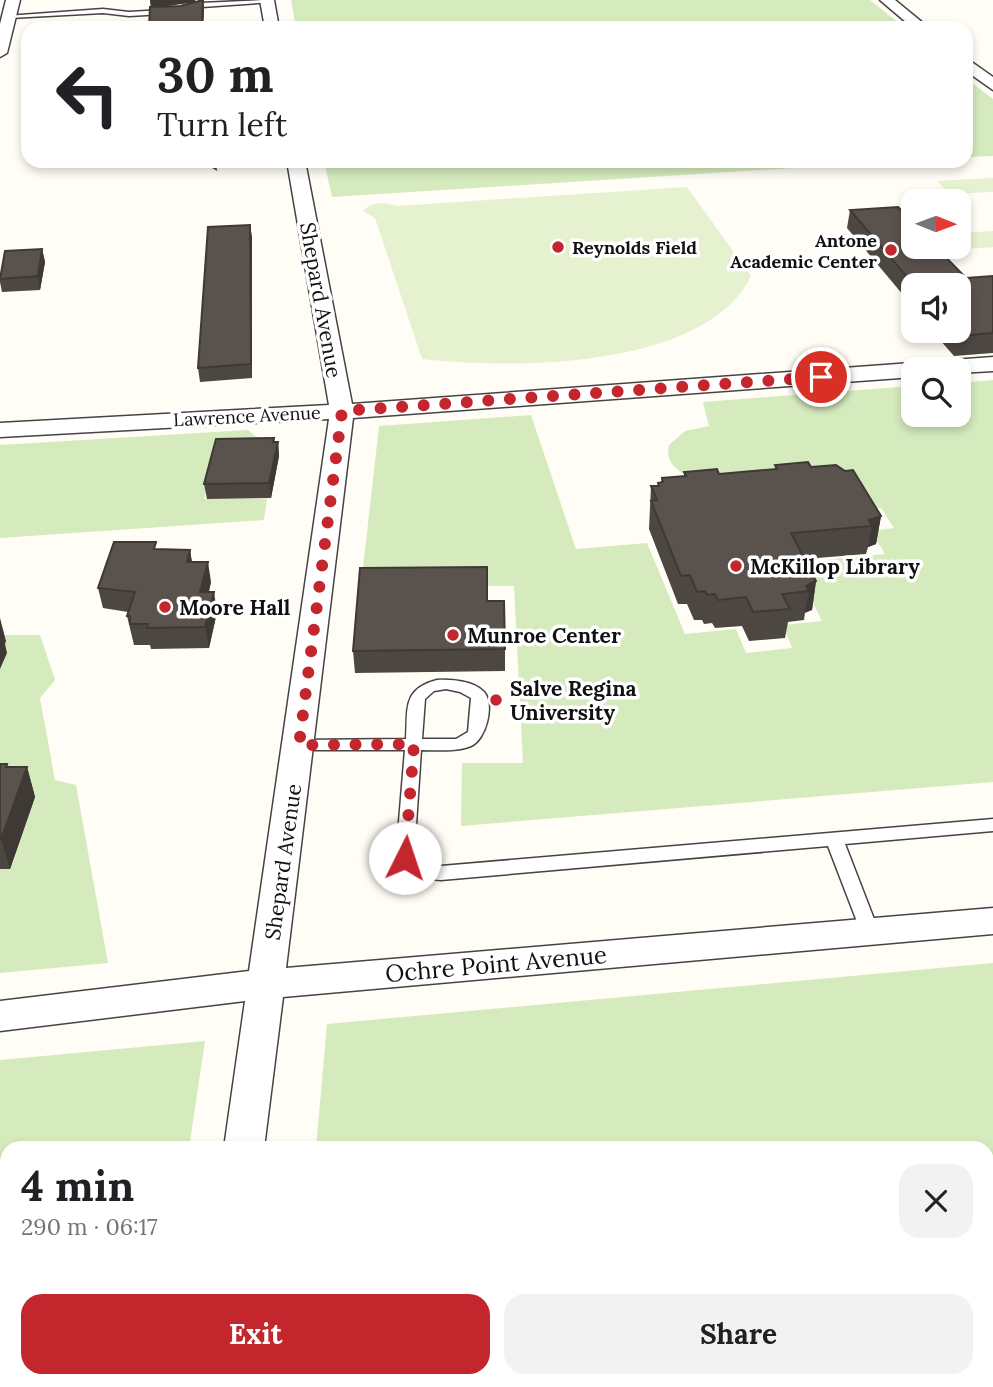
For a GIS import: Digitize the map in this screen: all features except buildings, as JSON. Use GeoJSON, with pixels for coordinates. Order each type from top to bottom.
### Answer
{"type":"FeatureCollection","features":[{"type":"Feature","properties":{"kind":"street"},"geometry":{"type":"LineString","coordinates":[[0,53],[13,0]]}},
{"type":"Feature","properties":{"kind":"street"},"geometry":{"type":"LineString","coordinates":[[887,0],[913,21]]}},
{"type":"Feature","properties":{"kind":"street"},"geometry":{"type":"LineString","coordinates":[[268,1],[271,21]]}},
{"type":"Feature","properties":{"kind":"street"},"geometry":{"type":"LineString","coordinates":[[973,69],[993,85]]}},
{"type":"Feature","properties":{"kind":"street","name":"Shepard Avenue"},"geometry":{"type":"LineString","coordinates":[[245,1141],[342,411],[297,168]]}},
{"type":"Feature","properties":{"kind":"street"},"geometry":{"type":"LineString","coordinates":[[971,366],[993,364]]}},
{"type":"Feature","properties":{"kind":"street","name":"Lawrence Avenue"},"geometry":{"type":"LineString","coordinates":[[0,430],[342,411],[901,371]]}},
{"type":"Feature","properties":{"kind":"street","name":"Ochre Point Avenue"},"geometry":{"type":"LineString","coordinates":[[0,1016],[265,984],[993,921]]}},
{"type":"Feature","properties":{"kind":"lane"},"geometry":{"type":"LineString","coordinates":[[9,16],[181,11],[201,5],[268,1]]}},
{"type":"Feature","properties":{"kind":"lane"},"geometry":{"type":"LineString","coordinates":[[299,745],[414,744],[463,744],[472,739],[480,729],[479,696],[471,689],[456,685],[425,689],[417,699],[414,744],[405,858],[418,871],[441,873],[993,825]]}},
{"type":"Feature","properties":{"kind":"lane"},"geometry":{"type":"LineString","coordinates":[[834,839],[870,932]]}},
{"type":"Feature","properties":{"kind":"green space"},"geometry":{"type":"Polygon","coordinates":[[[291,0],[870,0],[896,21],[295,21],[291,0]]]}},
{"type":"Feature","properties":{"kind":"green space"},"geometry":{"type":"Polygon","coordinates":[[[973,83],[993,99],[993,156],[973,157],[973,83]]]}},
{"type":"Feature","properties":{"kind":"green space"},"geometry":{"type":"Polygon","coordinates":[[[326,168],[793,168],[332,197],[326,168]]]}},
{"type":"Feature","properties":{"kind":"green space"},"geometry":{"type":"Polygon","coordinates":[[[993,178],[993,192],[971,193],[971,189],[945,189],[937,181],[993,178]]]}},
{"type":"Feature","properties":{"kind":"green space","name":"Reynolds Field"},"geometry":{"type":"Polygon","coordinates":[[[687,187],[751,276],[727,307],[693,330],[650,346],[603,356],[553,362],[460,362],[422,359],[375,218],[363,211],[370,205],[379,203],[397,206],[687,187]]]}},
{"type":"Feature","properties":{"kind":"green space"},"geometry":{"type":"Polygon","coordinates":[[[993,231],[993,247],[971,249],[971,232],[993,231]]]}},
{"type":"Feature","properties":{"kind":"green space"},"geometry":{"type":"Polygon","coordinates":[[[993,380],[993,782],[461,826],[462,763],[523,763],[514,586],[361,586],[379,426],[531,415],[576,549],[647,543],[685,634],[736,629],[746,653],[792,648],[783,625],[822,621],[799,575],[813,561],[885,554],[871,531],[894,528],[881,508],[858,510],[683,474],[671,462],[668,455],[669,445],[685,431],[709,426],[703,402],[901,387],[901,427],[971,427],[971,382],[993,380]]]}},
{"type":"Feature","properties":{"kind":"green space"},"geometry":{"type":"Polygon","coordinates":[[[248,430],[265,445],[216,453],[204,499],[267,499],[264,520],[0,538],[0,445],[248,430]]]}},
{"type":"Feature","properties":{"kind":"green space"},"geometry":{"type":"Polygon","coordinates":[[[0,635],[40,635],[55,680],[40,698],[55,780],[76,785],[108,963],[0,973],[0,635]]]}},
{"type":"Feature","properties":{"kind":"green space"},"geometry":{"type":"Polygon","coordinates":[[[993,963],[993,1141],[317,1141],[327,1024],[993,963]]]}},
{"type":"Feature","properties":{"kind":"green space"},"geometry":{"type":"Polygon","coordinates":[[[205,1041],[190,1141],[0,1141],[0,1060],[205,1041]]]}},
{"type":"Feature","properties":{"kind":"place","name":"Reynolds Field"},"geometry":{"type":"Point","coordinates":[558,247]}},
{"type":"Feature","properties":{"kind":"place","name":"Antone Academic Center"},"geometry":{"type":"Point","coordinates":[891,250]}},
{"type":"Feature","properties":{"kind":"place","name":"McKillop Library"},"geometry":{"type":"Point","coordinates":[736,566]}},
{"type":"Feature","properties":{"kind":"place","name":"Moore Hall"},"geometry":{"type":"Point","coordinates":[165,607]}},
{"type":"Feature","properties":{"kind":"place","name":"Munroe Center"},"geometry":{"type":"Point","coordinates":[453,635]}},
{"type":"Feature","properties":{"kind":"place","name":"Salve Regina University"},"geometry":{"type":"Point","coordinates":[496,700]}},
{"type":"Feature","properties":{"kind":"route"},"geometry":{"type":"LineString","coordinates":[[405,858],[414,744],[299,745],[342,411],[821,377]]}}]}
